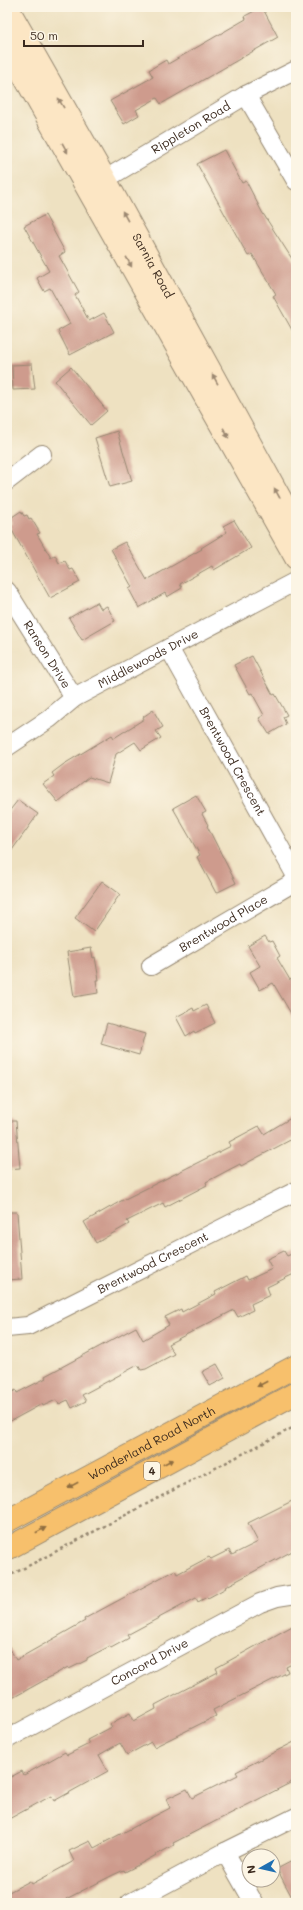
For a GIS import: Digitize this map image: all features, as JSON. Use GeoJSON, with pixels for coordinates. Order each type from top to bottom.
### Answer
{"type":"FeatureCollection","features":[{"type":"Feature","properties":{"kind":"main road","name":"Sarnia Road"},"geometry":{"type":"LineString","coordinates":[[7,7],[97,184],[296,558]]}},
{"type":"Feature","properties":{"kind":"main road","name":"Sarnia Road"},"geometry":{"type":"LineString","coordinates":[[7,46],[13,69],[97,184],[296,527]]}},
{"type":"Feature","properties":{"kind":"main road","name":"Wonderland Road North"},"geometry":{"type":"LineString","coordinates":[[7,1521],[296,1366]]}},
{"type":"Feature","properties":{"kind":"main road","name":"Wonderland Road North"},"geometry":{"type":"LineString","coordinates":[[7,1549],[296,1393]]}},
{"type":"Feature","properties":{"kind":"street","name":"Rippleton Road"},"geometry":{"type":"LineString","coordinates":[[97,184],[246,95],[296,70]]}},
{"type":"Feature","properties":{"kind":"street"},"geometry":{"type":"LineString","coordinates":[[246,95],[296,181]]}},
{"type":"Feature","properties":{"kind":"street"},"geometry":{"type":"LineString","coordinates":[[7,481],[42,454]]}},
{"type":"Feature","properties":{"kind":"street","name":"Middlewoods Drive"},"geometry":{"type":"LineString","coordinates":[[7,747],[49,719],[74,698],[296,581]]}},
{"type":"Feature","properties":{"kind":"street","name":"Ranson Drive"},"geometry":{"type":"LineString","coordinates":[[7,591],[74,698]]}},
{"type":"Feature","properties":{"kind":"street","name":"Brentwood Crescent"},"geometry":{"type":"LineString","coordinates":[[169,648],[296,876]]}},
{"type":"Feature","properties":{"kind":"street","name":"Brentwood Place"},"geometry":{"type":"LineString","coordinates":[[151,966],[296,880]]}},
{"type":"Feature","properties":{"kind":"street","name":"Brentwood Crescent"},"geometry":{"type":"LineString","coordinates":[[7,1328],[28,1326],[296,1191]]}},
{"type":"Feature","properties":{"kind":"street","name":"Concord Drive"},"geometry":{"type":"LineString","coordinates":[[7,1739],[260,1603],[276,1597],[296,1594]]}},
{"type":"Feature","properties":{"kind":"street"},"geometry":{"type":"LineString","coordinates":[[130,1903],[225,1852],[296,1817]]}},
{"type":"Feature","properties":{"kind":"street"},"geometry":{"type":"LineString","coordinates":[[225,1852],[254,1903]]}},
{"type":"Feature","properties":{"kind":"path"},"geometry":{"type":"LineString","coordinates":[[7,1577],[296,1426]]}},
{"type":"Feature","properties":{"kind":"building"},"geometry":{"type":"Polygon","coordinates":[[[262,7],[278,37],[161,104],[157,98],[136,110],[139,115],[124,124],[110,101],[153,77],[149,70],[166,60],[168,64],[246,19],[245,16],[262,7]]]}},
{"type":"Feature","properties":{"kind":"building"},"geometry":{"type":"Polygon","coordinates":[[[224,150],[242,183],[246,181],[262,212],[296,265],[296,337],[273,296],[276,294],[252,254],[248,256],[197,164],[224,150]]]}},
{"type":"Feature","properties":{"kind":"building"},"geometry":{"type":"Polygon","coordinates":[[[45,215],[65,252],[59,256],[79,292],[75,295],[89,321],[104,313],[114,332],[70,355],[58,331],[70,324],[50,288],[44,291],[37,278],[49,271],[24,226],[45,215]]]}},
{"type":"Feature","properties":{"kind":"building"},"geometry":{"type":"Polygon","coordinates":[[[32,364],[35,389],[13,390],[12,365],[32,364]]]}},
{"type":"Feature","properties":{"kind":"building"},"geometry":{"type":"Polygon","coordinates":[[[71,367],[107,411],[91,425],[55,381],[71,367]]]}},
{"type":"Feature","properties":{"kind":"building"},"geometry":{"type":"Polygon","coordinates":[[[117,431],[132,481],[110,487],[95,438],[117,431]]]}},
{"type":"Feature","properties":{"kind":"building"},"geometry":{"type":"Polygon","coordinates":[[[21,511],[24,516],[27,515],[29,519],[31,518],[40,533],[37,534],[51,558],[55,555],[59,563],[65,561],[70,570],[73,569],[80,582],[50,598],[9,525],[12,523],[9,519],[21,511]]]}},
{"type":"Feature","properties":{"kind":"building"},"geometry":{"type":"Polygon","coordinates":[[[234,520],[251,548],[214,570],[212,566],[180,584],[182,588],[167,597],[165,593],[139,608],[129,589],[132,587],[111,549],[125,542],[147,580],[202,549],[201,548],[227,532],[223,526],[234,520]]]}},
{"type":"Feature","properties":{"kind":"building"},"geometry":{"type":"Polygon","coordinates":[[[97,602],[101,609],[107,606],[115,621],[82,640],[69,618],[97,602]]]}},
{"type":"Feature","properties":{"kind":"building"},"geometry":{"type":"Polygon","coordinates":[[[252,656],[273,695],[275,694],[287,715],[283,717],[286,724],[269,734],[259,718],[264,715],[252,693],[250,694],[234,665],[252,656]]]}},
{"type":"Feature","properties":{"kind":"building"},"geometry":{"type":"Polygon","coordinates":[[[153,710],[163,727],[156,731],[161,738],[141,750],[135,742],[116,754],[108,783],[89,777],[58,802],[43,784],[54,776],[52,773],[64,764],[112,735],[114,738],[144,719],[143,717],[153,710]]]}},
{"type":"Feature","properties":{"kind":"building"},"geometry":{"type":"Polygon","coordinates":[[[196,795],[206,812],[202,814],[208,825],[207,826],[236,883],[216,893],[197,857],[200,855],[173,808],[196,795]]]}},
{"type":"Feature","properties":{"kind":"building"},"geometry":{"type":"Polygon","coordinates":[[[18,800],[38,814],[7,857],[7,814],[18,800]]]}},
{"type":"Feature","properties":{"kind":"building"},"geometry":{"type":"Polygon","coordinates":[[[102,881],[120,894],[94,932],[75,918],[102,881]]]}},
{"type":"Feature","properties":{"kind":"building"},"geometry":{"type":"Polygon","coordinates":[[[265,936],[269,942],[272,941],[280,956],[277,958],[290,980],[296,977],[296,1022],[273,983],[260,990],[250,972],[260,966],[248,946],[265,936]]]}},
{"type":"Feature","properties":{"kind":"building"},"geometry":{"type":"Polygon","coordinates":[[[91,948],[93,958],[95,957],[99,980],[96,980],[98,993],[74,997],[67,952],[91,948]]]}},
{"type":"Feature","properties":{"kind":"building"},"geometry":{"type":"Polygon","coordinates":[[[206,1005],[215,1023],[195,1033],[194,1031],[186,1036],[176,1017],[193,1008],[194,1011],[206,1005]]]}},
{"type":"Feature","properties":{"kind":"building"},"geometry":{"type":"Polygon","coordinates":[[[107,1023],[145,1034],[139,1055],[101,1044],[107,1023]]]}},
{"type":"Feature","properties":{"kind":"building"},"geometry":{"type":"Polygon","coordinates":[[[296,1115],[296,1137],[241,1166],[240,1164],[206,1182],[207,1185],[165,1207],[163,1203],[127,1221],[129,1224],[96,1243],[84,1222],[121,1201],[231,1146],[229,1142],[259,1126],[264,1134],[296,1115]]]}},
{"type":"Feature","properties":{"kind":"building"},"geometry":{"type":"Polygon","coordinates":[[[7,1121],[16,1121],[20,1168],[7,1169],[7,1121]]]}},
{"type":"Feature","properties":{"kind":"building"},"geometry":{"type":"Polygon","coordinates":[[[7,1212],[17,1212],[22,1279],[7,1280],[7,1212]]]}},
{"type":"Feature","properties":{"kind":"building"},"geometry":{"type":"Polygon","coordinates":[[[284,1251],[287,1256],[296,1252],[296,1273],[267,1287],[270,1295],[251,1304],[253,1310],[238,1317],[234,1310],[168,1344],[174,1354],[146,1369],[141,1370],[138,1365],[82,1395],[86,1401],[72,1408],[68,1400],[59,1404],[56,1400],[43,1406],[42,1404],[7,1423],[7,1395],[16,1390],[17,1393],[46,1378],[45,1376],[136,1327],[143,1340],[169,1325],[165,1317],[181,1309],[182,1312],[216,1294],[215,1292],[246,1276],[248,1280],[272,1269],[267,1259],[284,1251]]]}},
{"type":"Feature","properties":{"kind":"building"},"geometry":{"type":"Polygon","coordinates":[[[217,1364],[225,1378],[210,1386],[202,1372],[217,1364]]]}},
{"type":"Feature","properties":{"kind":"building"},"geometry":{"type":"Polygon","coordinates":[[[296,1499],[296,1549],[225,1587],[226,1588],[208,1598],[207,1597],[198,1602],[196,1598],[127,1635],[129,1638],[111,1648],[110,1646],[69,1669],[68,1667],[7,1701],[7,1643],[16,1660],[85,1621],[84,1619],[175,1570],[177,1574],[209,1557],[211,1559],[229,1550],[232,1555],[258,1542],[248,1523],[296,1499]]]}},
{"type":"Feature","properties":{"kind":"building"},"geometry":{"type":"Polygon","coordinates":[[[296,1624],[296,1662],[286,1667],[288,1672],[213,1710],[216,1716],[154,1747],[151,1742],[127,1755],[120,1743],[99,1755],[108,1771],[54,1801],[51,1796],[7,1820],[7,1779],[22,1771],[24,1775],[65,1752],[67,1755],[89,1744],[87,1740],[112,1727],[110,1724],[130,1713],[134,1721],[156,1709],[155,1705],[218,1672],[216,1668],[296,1624]]]}},
{"type":"Feature","properties":{"kind":"building"},"geometry":{"type":"Polygon","coordinates":[[[296,1741],[296,1780],[173,1843],[174,1845],[125,1872],[124,1870],[113,1875],[66,1899],[68,1903],[7,1903],[7,1893],[30,1881],[32,1884],[74,1861],[69,1851],[90,1841],[94,1848],[170,1808],[166,1799],[187,1789],[192,1798],[238,1775],[236,1772],[296,1741]]]}},
{"type":"Feature","properties":{"kind":"building"},"geometry":{"type":"Polygon","coordinates":[[[296,1859],[296,1903],[281,1877],[281,1867],[296,1859]]]}}]}
